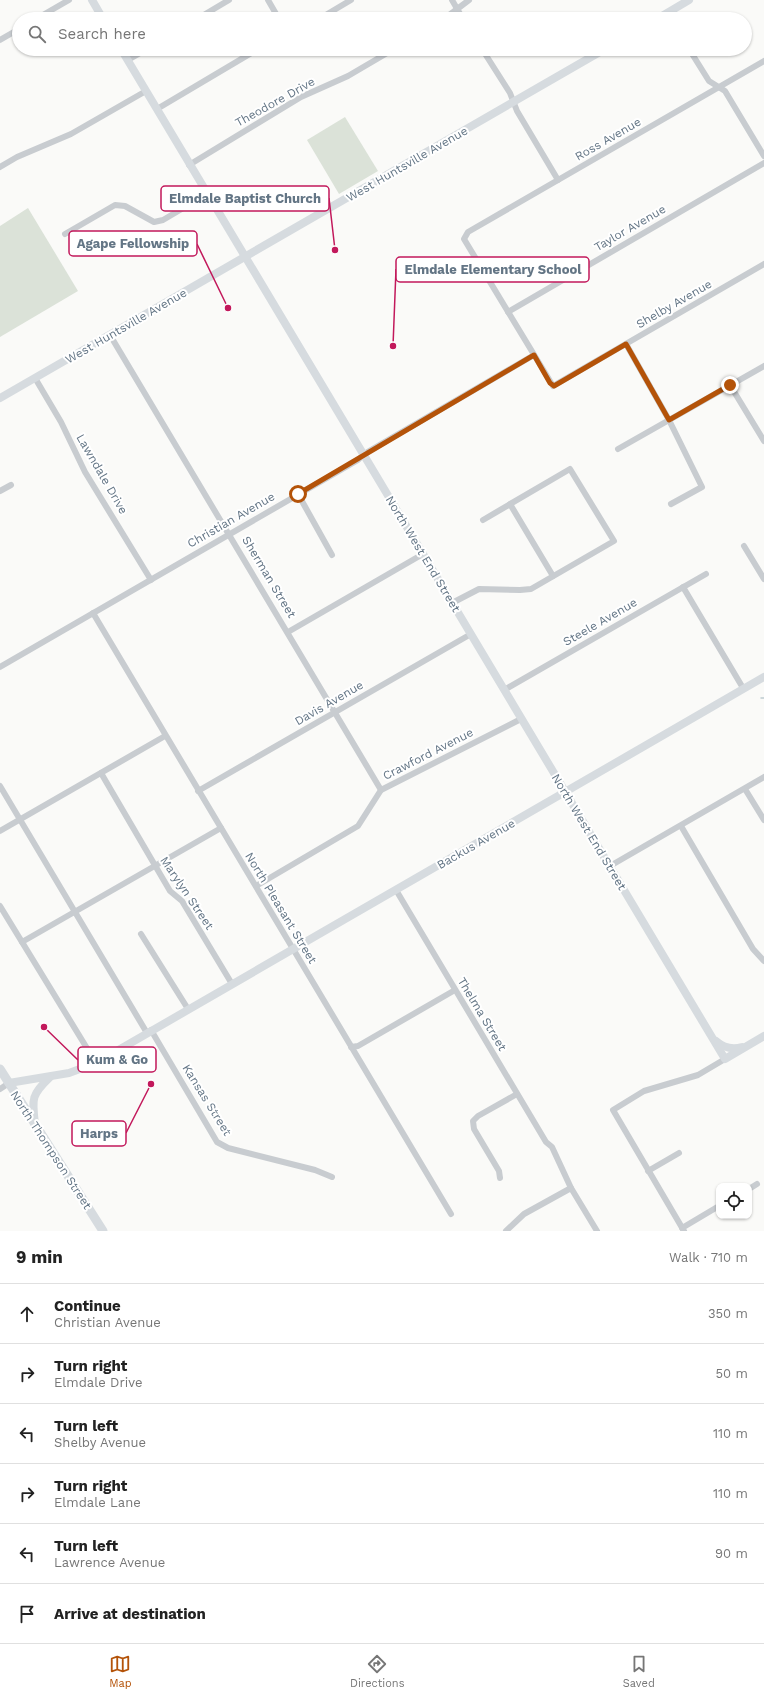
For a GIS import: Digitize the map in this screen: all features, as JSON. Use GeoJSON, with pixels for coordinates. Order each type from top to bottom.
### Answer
{"type":"FeatureCollection","features":[{"type":"Feature","properties":{"kind":"main road","name":"North Thompson Street"},"geometry":{"type":"LineString","coordinates":[[0,1069],[103,1231]]}},
{"type":"Feature","properties":{"kind":"street"},"geometry":{"type":"LineString","coordinates":[[48,12],[69,0]]}},
{"type":"Feature","properties":{"kind":"street"},"geometry":{"type":"LineString","coordinates":[[92,0],[99,12]]}},
{"type":"Feature","properties":{"kind":"street"},"geometry":{"type":"LineString","coordinates":[[209,12],[229,0]]}},
{"type":"Feature","properties":{"kind":"street"},"geometry":{"type":"LineString","coordinates":[[268,0],[275,12]]}},
{"type":"Feature","properties":{"kind":"street"},"geometry":{"type":"LineString","coordinates":[[331,12],[351,0]]}},
{"type":"Feature","properties":{"kind":"street"},"geometry":{"type":"LineString","coordinates":[[452,0],[459,12]]}},
{"type":"Feature","properties":{"kind":"street"},"geometry":{"type":"LineString","coordinates":[[453,12],[468,0]]}},
{"type":"Feature","properties":{"kind":"street"},"geometry":{"type":"LineString","coordinates":[[671,12],[679,2],[689,0]]}},
{"type":"Feature","properties":{"kind":"street"},"geometry":{"type":"LineString","coordinates":[[0,40],[12,33]]}},
{"type":"Feature","properties":{"kind":"street","name":"North West End Street"},"geometry":{"type":"LineString","coordinates":[[125,56],[725,1058]]}},
{"type":"Feature","properties":{"kind":"street"},"geometry":{"type":"LineString","coordinates":[[128,60],[135,56]]}},
{"type":"Feature","properties":{"kind":"street"},"geometry":{"type":"LineString","coordinates":[[156,109],[246,56]]}},
{"type":"Feature","properties":{"kind":"street","name":"Theodore Drive"},"geometry":{"type":"LineString","coordinates":[[189,164],[301,97],[348,76],[382,56]]}},
{"type":"Feature","properties":{"kind":"street"},"geometry":{"type":"LineString","coordinates":[[486,56],[510,93],[517,111],[558,180]]}},
{"type":"Feature","properties":{"kind":"street","name":"West Huntsville Avenue"},"geometry":{"type":"LineString","coordinates":[[0,398],[593,56]]}},
{"type":"Feature","properties":{"kind":"street"},"geometry":{"type":"LineString","coordinates":[[693,56],[709,81],[725,91],[764,156]]}},
{"type":"Feature","properties":{"kind":"street","name":"Ross Avenue"},"geometry":{"type":"LineString","coordinates":[[508,312],[465,242],[464,236],[468,232],[764,61]]}},
{"type":"Feature","properties":{"kind":"street"},"geometry":{"type":"LineString","coordinates":[[0,167],[17,157],[71,134],[146,92]]}},
{"type":"Feature","properties":{"kind":"street","name":"Taylor Avenue"},"geometry":{"type":"LineString","coordinates":[[508,312],[764,163]]}},
{"type":"Feature","properties":{"kind":"street"},"geometry":{"type":"LineString","coordinates":[[65,234],[115,205],[125,206],[154,222],[163,220],[207,194]]}},
{"type":"Feature","properties":{"kind":"street","name":"Shelby Avenue"},"geometry":{"type":"LineString","coordinates":[[534,355],[553,386],[764,264]]}},
{"type":"Feature","properties":{"kind":"street"},"geometry":{"type":"LineString","coordinates":[[508,312],[534,355]]}},
{"type":"Feature","properties":{"kind":"street","name":"Sherman Street"},"geometry":{"type":"LineString","coordinates":[[110,335],[230,533],[381,790]]}},
{"type":"Feature","properties":{"kind":"street"},"geometry":{"type":"LineString","coordinates":[[626,344],[669,420],[702,487],[671,504]]}},
{"type":"Feature","properties":{"kind":"street","name":"Christian Avenue"},"geometry":{"type":"LineString","coordinates":[[0,667],[358,460],[364,454],[534,355]]}},
{"type":"Feature","properties":{"kind":"street"},"geometry":{"type":"LineString","coordinates":[[618,449],[764,366]]}},
{"type":"Feature","properties":{"kind":"street","name":"Lawndale Drive"},"geometry":{"type":"LineString","coordinates":[[35,378],[61,422],[85,472],[151,580]]}},
{"type":"Feature","properties":{"kind":"street"},"geometry":{"type":"LineString","coordinates":[[730,385],[764,441]]}},
{"type":"Feature","properties":{"kind":"street"},"geometry":{"type":"LineString","coordinates":[[452,603],[479,589],[520,590],[531,588],[614,541],[570,469],[483,520]]}},
{"type":"Feature","properties":{"kind":"street"},"geometry":{"type":"LineString","coordinates":[[0,492],[11,485]]}},
{"type":"Feature","properties":{"kind":"street"},"geometry":{"type":"LineString","coordinates":[[298,494],[332,555]]}},
{"type":"Feature","properties":{"kind":"street"},"geometry":{"type":"LineString","coordinates":[[510,504],[553,576]]}},
{"type":"Feature","properties":{"kind":"street"},"geometry":{"type":"LineString","coordinates":[[744,546],[764,579]]}},
{"type":"Feature","properties":{"kind":"street"},"geometry":{"type":"LineString","coordinates":[[288,632],[423,554]]}},
{"type":"Feature","properties":{"kind":"street","name":"Steele Avenue"},"geometry":{"type":"LineString","coordinates":[[504,690],[706,574]]}},
{"type":"Feature","properties":{"kind":"street"},"geometry":{"type":"LineString","coordinates":[[682,587],[743,688]]}},
{"type":"Feature","properties":{"kind":"street","name":"North Pleasant Street"},"geometry":{"type":"LineString","coordinates":[[93,613],[451,1214]]}},
{"type":"Feature","properties":{"kind":"street","name":"Davis Avenue"},"geometry":{"type":"LineString","coordinates":[[198,791],[471,634]]}},
{"type":"Feature","properties":{"kind":"street","name":"Backus Avenue"},"geometry":{"type":"LineString","coordinates":[[9,1083],[69,1073],[96,1063],[764,677]]}},
{"type":"Feature","properties":{"kind":"street","name":"Crawford Avenue"},"geometry":{"type":"LineString","coordinates":[[256,886],[358,826],[381,790],[521,719]]}},
{"type":"Feature","properties":{"kind":"street"},"geometry":{"type":"LineString","coordinates":[[0,831],[165,736]]}},
{"type":"Feature","properties":{"kind":"street","name":"Marylyn Street"},"geometry":{"type":"LineString","coordinates":[[101,773],[170,891],[182,901],[232,984]]}},
{"type":"Feature","properties":{"kind":"street"},"geometry":{"type":"LineString","coordinates":[[610,866],[764,777]]}},
{"type":"Feature","properties":{"kind":"street"},"geometry":{"type":"LineString","coordinates":[[0,786],[75,913]]}},
{"type":"Feature","properties":{"kind":"street"},"geometry":{"type":"LineString","coordinates":[[745,788],[764,820]]}},
{"type":"Feature","properties":{"kind":"street"},"geometry":{"type":"LineString","coordinates":[[681,826],[754,949],[764,961]]}},
{"type":"Feature","properties":{"kind":"street"},"geometry":{"type":"LineString","coordinates":[[22,942],[156,867],[221,828]]}},
{"type":"Feature","properties":{"kind":"street","name":"Thelma Street"},"geometry":{"type":"LineString","coordinates":[[396,890],[546,1142],[552,1147],[571,1188],[597,1231]]}},
{"type":"Feature","properties":{"kind":"street"},"geometry":{"type":"LineString","coordinates":[[0,906],[96,1063]]}},
{"type":"Feature","properties":{"kind":"street","name":"Kansas Street"},"geometry":{"type":"LineString","coordinates":[[75,913],[217,1142],[228,1148],[316,1170],[332,1177]]}},
{"type":"Feature","properties":{"kind":"street"},"geometry":{"type":"LineString","coordinates":[[141,934],[188,1009]]}},
{"type":"Feature","properties":{"kind":"street"},"geometry":{"type":"LineString","coordinates":[[351,1047],[358,1046],[455,990]]}},
{"type":"Feature","properties":{"kind":"street"},"geometry":{"type":"LineString","coordinates":[[716,1208],[683,1229],[613,1110],[644,1091],[698,1075],[764,1036]]}},
{"type":"Feature","properties":{"kind":"street"},"geometry":{"type":"LineString","coordinates":[[714,1039],[721,1045],[731,1049],[749,1045]]}},
{"type":"Feature","properties":{"kind":"street"},"geometry":{"type":"LineString","coordinates":[[36,1125],[32,1102],[34,1095],[50,1077]]}},
{"type":"Feature","properties":{"kind":"street"},"geometry":{"type":"LineString","coordinates":[[0,1089],[9,1083]]}},
{"type":"Feature","properties":{"kind":"street"},"geometry":{"type":"LineString","coordinates":[[500,1178],[499,1171],[474,1129],[473,1122],[478,1116],[517,1094]]}},
{"type":"Feature","properties":{"kind":"street"},"geometry":{"type":"LineString","coordinates":[[648,1171],[679,1153]]}},
{"type":"Feature","properties":{"kind":"street"},"geometry":{"type":"LineString","coordinates":[[752,1187],[757,1184]]}},
{"type":"Feature","properties":{"kind":"street"},"geometry":{"type":"LineString","coordinates":[[508,1230],[524,1214],[571,1188]]}},
{"type":"Feature","properties":{"kind":"shaded area"},"geometry":{"type":"Polygon","coordinates":[[[345,117],[378,171],[339,194],[307,140],[345,117]]]}},
{"type":"Feature","properties":{"kind":"shaded area"},"geometry":{"type":"Polygon","coordinates":[[[28,208],[78,291],[0,337],[0,226],[28,208]]]}},
{"type":"Feature","properties":{"kind":"place","name":"Elmdale Baptist Church"},"geometry":{"type":"Point","coordinates":[335,250]}},
{"type":"Feature","properties":{"kind":"place","name":"Agape Fellowship"},"geometry":{"type":"Point","coordinates":[228,308]}},
{"type":"Feature","properties":{"kind":"place","name":"Elmdale Elementary School"},"geometry":{"type":"Point","coordinates":[393,346]}},
{"type":"Feature","properties":{"kind":"place","name":"Kum & Go"},"geometry":{"type":"Point","coordinates":[44,1027]}},
{"type":"Feature","properties":{"kind":"place","name":"Harps"},"geometry":{"type":"Point","coordinates":[151,1084]}},
{"type":"Feature","properties":{"kind":"route"},"geometry":{"type":"LineString","coordinates":[[298,494],[534,355],[550,383],[554,386],[626,344],[669,420],[730,385]]}}]}
